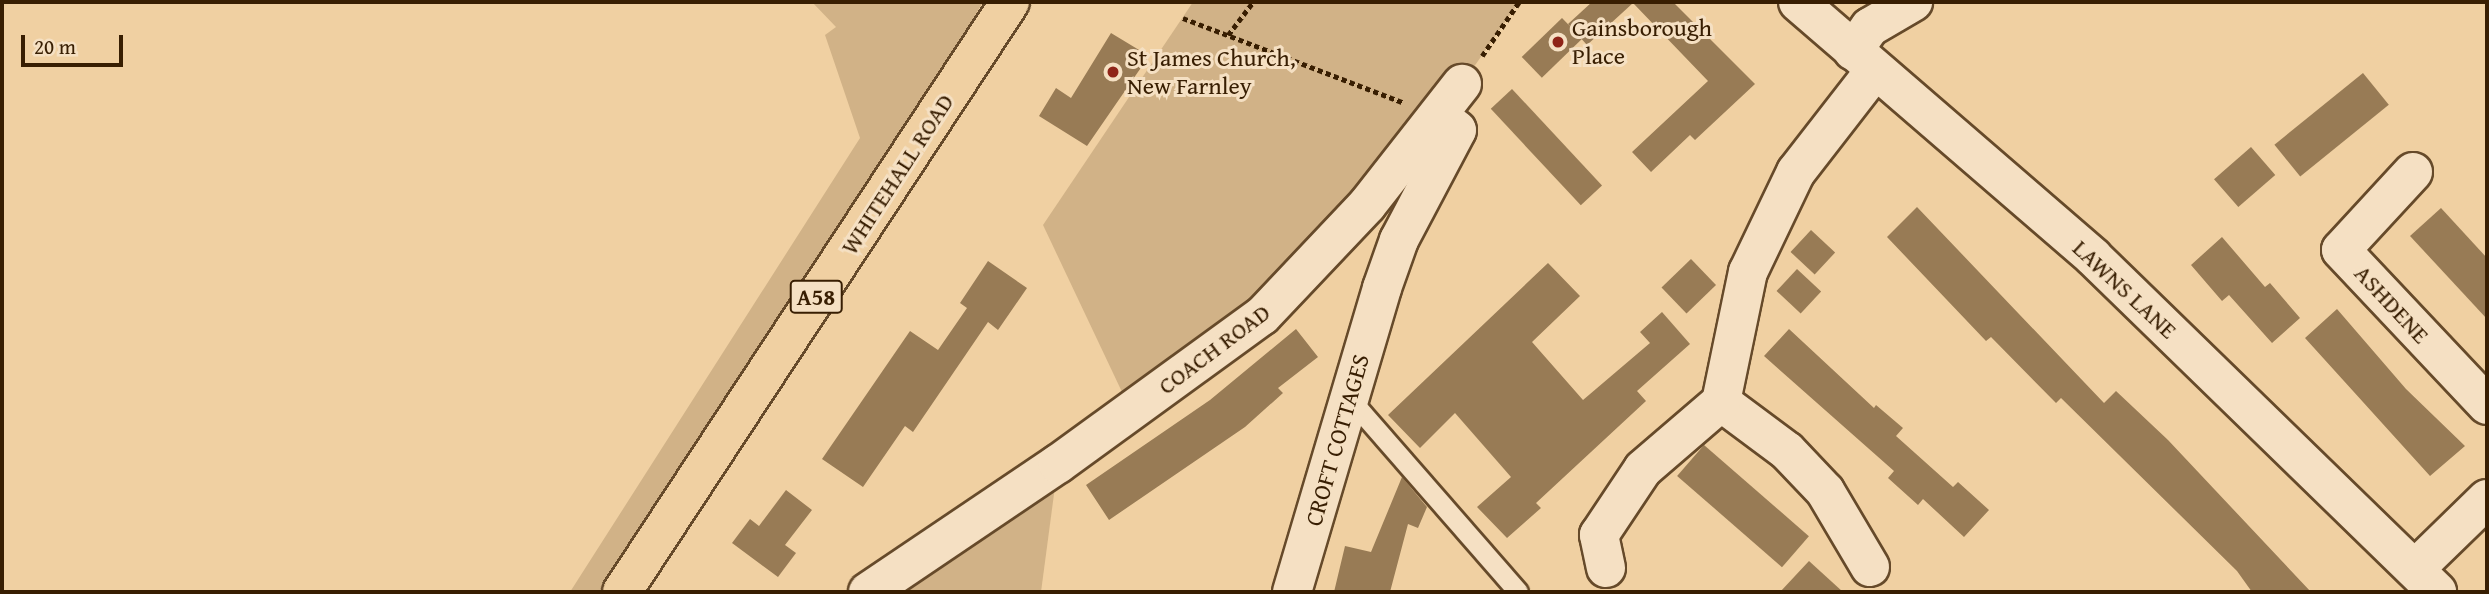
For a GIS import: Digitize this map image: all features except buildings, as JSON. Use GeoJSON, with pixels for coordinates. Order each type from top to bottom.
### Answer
{"type":"FeatureCollection","features":[{"type":"Feature","properties":{"kind":"main road","name":"WHITEHALL ROAD"},"geometry":{"type":"LineString","coordinates":[[622,592],[1010,2]]}},
{"type":"Feature","properties":{"kind":"street","name":"LAWNS LANE"},"geometry":{"type":"LineString","coordinates":[[1798,2],[2093,257],[2427,580]]}},
{"type":"Feature","properties":{"kind":"street"},"geometry":{"type":"LineString","coordinates":[[1606,568],[1599,535],[1643,469],[1721,402],[1748,272],[1796,172],[1864,60],[1870,27],[1913,2]]}},
{"type":"Feature","properties":{"kind":"street","name":"COACH ROAD"},"geometry":{"type":"LineString","coordinates":[[868,592],[1058,464],[1262,316],[1367,205],[1462,84]]}},
{"type":"Feature","properties":{"kind":"street","name":"CROFT COTTAGES"},"geometry":{"type":"LineString","coordinates":[[1292,592],[1382,288],[1399,240],[1457,130],[1439,116]]}},
{"type":"Feature","properties":{"kind":"street","name":"ASHDENE"},"geometry":{"type":"LineString","coordinates":[[2413,172],[2341,250],[2487,405]]}},
{"type":"Feature","properties":{"kind":"street"},"geometry":{"type":"LineString","coordinates":[[1721,402],[1787,451],[1825,491],[1870,567]]}},
{"type":"Feature","properties":{"kind":"street"},"geometry":{"type":"LineString","coordinates":[[2427,580],[2487,499]]}},
{"type":"Feature","properties":{"kind":"lane"},"geometry":{"type":"LineString","coordinates":[[1349,398],[1518,592]]}},
{"type":"Feature","properties":{"kind":"path"},"geometry":{"type":"LineString","coordinates":[[1228,35],[1253,2]]}},
{"type":"Feature","properties":{"kind":"path"},"geometry":{"type":"LineString","coordinates":[[1462,84],[1519,2]]}},
{"type":"Feature","properties":{"kind":"path"},"geometry":{"type":"LineString","coordinates":[[1183,18],[1439,116]]}},
{"type":"Feature","properties":{"kind":"shaded area"},"geometry":{"type":"Polygon","coordinates":[[[812,2],[983,2],[927,98],[604,592],[570,592],[860,138],[825,35],[836,27],[812,2]]]}},
{"type":"Feature","properties":{"kind":"shaded area"},"geometry":{"type":"Polygon","coordinates":[[[1193,2],[1519,2],[1462,84],[1367,205],[1131,411],[1043,225],[1193,2]]]}},
{"type":"Feature","properties":{"kind":"shaded area"},"geometry":{"type":"Polygon","coordinates":[[[1058,464],[1041,592],[868,592],[1058,464]]]}},
{"type":"Feature","properties":{"kind":"place","name":"Gainsborough Place"},"geometry":{"type":"Point","coordinates":[1558,42]}},
{"type":"Feature","properties":{"kind":"place","name":"St James Church, New Farnley"},"geometry":{"type":"Point","coordinates":[1113,72]}}]}
